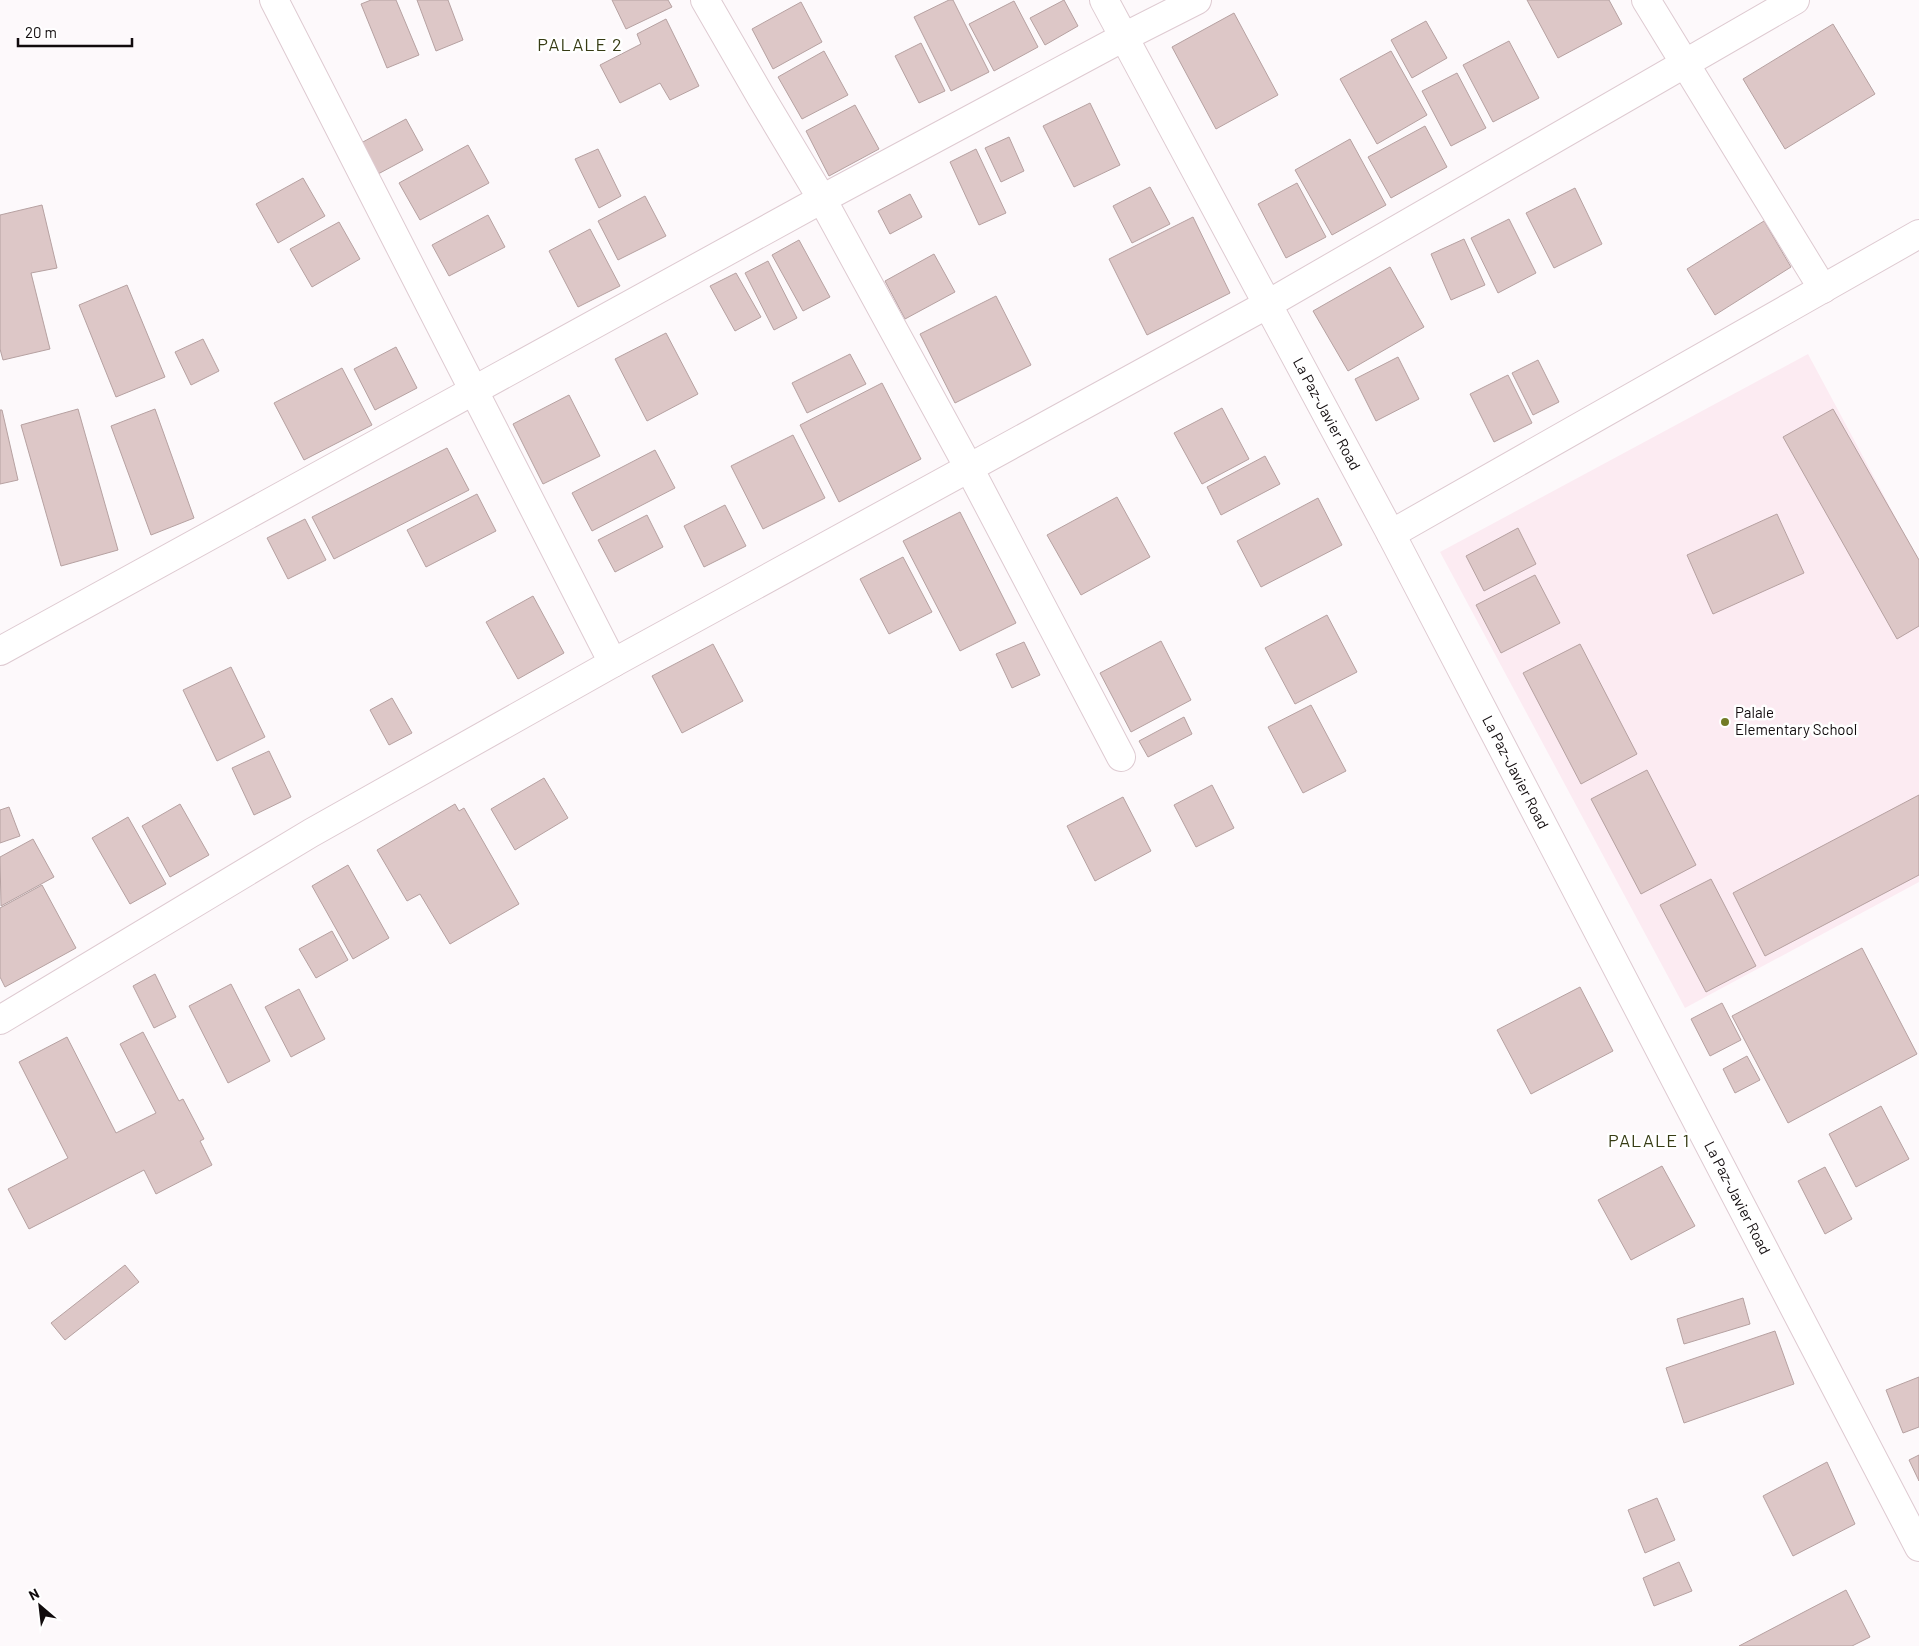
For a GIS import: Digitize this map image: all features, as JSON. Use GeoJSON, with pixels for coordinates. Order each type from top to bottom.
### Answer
{"type":"FeatureCollection","features":[{"type":"Feature","properties":{"kind":"street"},"geometry":{"type":"LineString","coordinates":[[274,0],[612,663]]}},
{"type":"Feature","properties":{"kind":"street"},"geometry":{"type":"LineString","coordinates":[[705,0],[822,199],[969,468],[1121,757]]}},
{"type":"Feature","properties":{"kind":"street","name":"La Paz-Javier Road"},"geometry":{"type":"LineString","coordinates":[[1104,0],[1391,534],[1919,1547]]}},
{"type":"Feature","properties":{"kind":"street"},"geometry":{"type":"LineString","coordinates":[[0,651],[822,199],[1124,37],[1197,0]]}},
{"type":"Feature","properties":{"kind":"street"},"geometry":{"type":"LineString","coordinates":[[1646,0],[1684,65],[1823,289]]}},
{"type":"Feature","properties":{"kind":"street"},"geometry":{"type":"LineString","coordinates":[[0,1020],[311,833],[612,663],[1268,304],[1795,0]]}},
{"type":"Feature","properties":{"kind":"street"},"geometry":{"type":"LineString","coordinates":[[1391,534],[1919,234]]}},
{"type":"Feature","properties":{"kind":"shaded area","name":"Palale Elementary School"},"geometry":{"type":"Polygon","coordinates":[[[1808,354],[1919,561],[1919,882],[1685,1008],[1440,552],[1808,354]]]}},
{"type":"Feature","properties":{"kind":"building"},"geometry":{"type":"Polygon","coordinates":[[[371,0],[396,0],[419,55],[387,68],[361,4],[371,0]]]}},
{"type":"Feature","properties":{"kind":"building"},"geometry":{"type":"Polygon","coordinates":[[[417,0],[448,0],[463,40],[436,51],[417,0]]]}},
{"type":"Feature","properties":{"kind":"building"},"geometry":{"type":"Polygon","coordinates":[[[612,0],[668,0],[672,7],[626,29],[612,0]]]}},
{"type":"Feature","properties":{"kind":"building"},"geometry":{"type":"Polygon","coordinates":[[[949,0],[953,0],[989,72],[951,91],[914,17],[949,0]]]}},
{"type":"Feature","properties":{"kind":"building"},"geometry":{"type":"Polygon","coordinates":[[[1064,0],[1078,26],[1045,45],[1030,18],[1064,0]]]}},
{"type":"Feature","properties":{"kind":"building"},"geometry":{"type":"Polygon","coordinates":[[[1527,0],[1609,0],[1622,24],[1558,58],[1527,0]]]}},
{"type":"Feature","properties":{"kind":"building"},"geometry":{"type":"Polygon","coordinates":[[[1014,1],[1038,47],[994,71],[969,24],[1014,1]]]}},
{"type":"Feature","properties":{"kind":"building"},"geometry":{"type":"Polygon","coordinates":[[[801,2],[822,42],[773,69],[752,29],[801,2]]]}},
{"type":"Feature","properties":{"kind":"building"},"geometry":{"type":"Polygon","coordinates":[[[1234,13],[1278,95],[1216,129],[1172,47],[1234,13]]]}},
{"type":"Feature","properties":{"kind":"building"},"geometry":{"type":"Polygon","coordinates":[[[666,19],[699,86],[670,100],[660,83],[620,103],[600,65],[641,44],[637,34],[666,19]]]}},
{"type":"Feature","properties":{"kind":"building"},"geometry":{"type":"Polygon","coordinates":[[[1426,21],[1447,58],[1412,78],[1391,40],[1426,21]]]}},
{"type":"Feature","properties":{"kind":"building"},"geometry":{"type":"Polygon","coordinates":[[[1833,24],[1875,94],[1785,149],[1743,79],[1833,24]]]}},
{"type":"Feature","properties":{"kind":"building"},"geometry":{"type":"Polygon","coordinates":[[[1509,41],[1539,98],[1493,122],[1463,65],[1509,41]]]}},
{"type":"Feature","properties":{"kind":"building"},"geometry":{"type":"Polygon","coordinates":[[[921,43],[945,91],[919,103],[895,56],[921,43]]]}},
{"type":"Feature","properties":{"kind":"building"},"geometry":{"type":"Polygon","coordinates":[[[824,51],[848,95],[802,119],[778,77],[824,51]]]}},
{"type":"Feature","properties":{"kind":"building"},"geometry":{"type":"Polygon","coordinates":[[[1391,51],[1427,115],[1377,144],[1340,79],[1391,51]]]}},
{"type":"Feature","properties":{"kind":"building"},"geometry":{"type":"Polygon","coordinates":[[[1457,73],[1486,128],[1451,146],[1422,91],[1457,73]]]}},
{"type":"Feature","properties":{"kind":"building"},"geometry":{"type":"Polygon","coordinates":[[[1090,103],[1120,165],[1074,187],[1043,126],[1090,103]]]}},
{"type":"Feature","properties":{"kind":"building"},"geometry":{"type":"Polygon","coordinates":[[[855,105],[879,149],[829,176],[806,131],[855,105]]]}},
{"type":"Feature","properties":{"kind":"building"},"geometry":{"type":"Polygon","coordinates":[[[406,119],[423,150],[378,174],[361,143],[406,119]]]}},
{"type":"Feature","properties":{"kind":"building"},"geometry":{"type":"Polygon","coordinates":[[[1425,126],[1447,167],[1391,198],[1368,157],[1425,126]]]}},
{"type":"Feature","properties":{"kind":"building"},"geometry":{"type":"Polygon","coordinates":[[[1009,137],[1024,171],[1001,182],[985,148],[1009,137]]]}},
{"type":"Feature","properties":{"kind":"building"},"geometry":{"type":"Polygon","coordinates":[[[1350,139],[1386,205],[1332,235],[1295,170],[1350,139]]]}},
{"type":"Feature","properties":{"kind":"building"},"geometry":{"type":"Polygon","coordinates":[[[468,145],[489,183],[420,220],[399,183],[468,145]]]}},
{"type":"Feature","properties":{"kind":"building"},"geometry":{"type":"Polygon","coordinates":[[[598,149],[621,196],[599,208],[575,159],[598,149]]]}},
{"type":"Feature","properties":{"kind":"building"},"geometry":{"type":"Polygon","coordinates":[[[976,149],[1006,213],[979,225],[950,162],[976,149]]]}},
{"type":"Feature","properties":{"kind":"building"},"geometry":{"type":"Polygon","coordinates":[[[303,178],[325,216],[278,243],[256,204],[303,178]]]}},
{"type":"Feature","properties":{"kind":"building"},"geometry":{"type":"Polygon","coordinates":[[[1297,183],[1326,237],[1286,258],[1258,204],[1297,183]]]}},
{"type":"Feature","properties":{"kind":"building"},"geometry":{"type":"Polygon","coordinates":[[[1150,187],[1170,224],[1132,243],[1113,206],[1150,187]]]}},
{"type":"Feature","properties":{"kind":"building"},"geometry":{"type":"Polygon","coordinates":[[[1575,188],[1602,244],[1554,268],[1526,213],[1575,188]]]}},
{"type":"Feature","properties":{"kind":"building"},"geometry":{"type":"Polygon","coordinates":[[[910,194],[922,217],[890,234],[878,211],[910,194]]]}},
{"type":"Feature","properties":{"kind":"building"},"geometry":{"type":"Polygon","coordinates":[[[645,196],[666,236],[618,260],[598,221],[645,196]]]}},
{"type":"Feature","properties":{"kind":"building"},"geometry":{"type":"Polygon","coordinates":[[[42,205],[57,268],[31,273],[50,349],[3,360],[0,349],[0,215],[42,205]]]}},
{"type":"Feature","properties":{"kind":"building"},"geometry":{"type":"Polygon","coordinates":[[[488,215],[505,247],[449,276],[432,245],[488,215]]]}},
{"type":"Feature","properties":{"kind":"building"},"geometry":{"type":"Polygon","coordinates":[[[1193,217],[1230,293],[1147,335],[1109,259],[1193,217]]]}},
{"type":"Feature","properties":{"kind":"building"},"geometry":{"type":"Polygon","coordinates":[[[1509,219],[1536,273],[1498,293],[1471,238],[1509,219]]]}},
{"type":"Feature","properties":{"kind":"building"},"geometry":{"type":"Polygon","coordinates":[[[1764,221],[1791,267],[1715,315],[1687,269],[1764,221]]]}},
{"type":"Feature","properties":{"kind":"building"},"geometry":{"type":"Polygon","coordinates":[[[339,222],[360,259],[312,287],[290,249],[339,222]]]}},
{"type":"Feature","properties":{"kind":"building"},"geometry":{"type":"Polygon","coordinates":[[[590,229],[620,286],[578,307],[549,251],[590,229]]]}},
{"type":"Feature","properties":{"kind":"building"},"geometry":{"type":"Polygon","coordinates":[[[1464,239],[1485,285],[1451,300],[1431,254],[1464,239]]]}},
{"type":"Feature","properties":{"kind":"building"},"geometry":{"type":"Polygon","coordinates":[[[799,240],[830,297],[803,311],[772,255],[799,240]]]}},
{"type":"Feature","properties":{"kind":"building"},"geometry":{"type":"Polygon","coordinates":[[[934,254],[955,292],[905,319],[885,281],[934,254]]]}},
{"type":"Feature","properties":{"kind":"building"},"geometry":{"type":"Polygon","coordinates":[[[768,261],[797,318],[774,330],[745,273],[768,261]]]}},
{"type":"Feature","properties":{"kind":"building"},"geometry":{"type":"Polygon","coordinates":[[[1390,267],[1424,327],[1348,371],[1313,311],[1390,267]]]}},
{"type":"Feature","properties":{"kind":"building"},"geometry":{"type":"Polygon","coordinates":[[[736,273],[761,317],[735,331],[710,286],[736,273]]]}},
{"type":"Feature","properties":{"kind":"building"},"geometry":{"type":"Polygon","coordinates":[[[127,285],[165,377],[116,397],[79,305],[127,285]]]}},
{"type":"Feature","properties":{"kind":"building"},"geometry":{"type":"Polygon","coordinates":[[[996,296],[1031,365],[955,403],[920,334],[996,296]]]}},
{"type":"Feature","properties":{"kind":"building"},"geometry":{"type":"Polygon","coordinates":[[[666,333],[698,394],[647,421],[615,359],[666,333]]]}},
{"type":"Feature","properties":{"kind":"building"},"geometry":{"type":"Polygon","coordinates":[[[203,339],[219,371],[191,385],[175,352],[203,339]]]}},
{"type":"Feature","properties":{"kind":"building"},"geometry":{"type":"Polygon","coordinates":[[[396,347],[417,388],[375,410],[354,369],[396,347]]]}},
{"type":"Feature","properties":{"kind":"building"},"geometry":{"type":"Polygon","coordinates":[[[850,354],[866,384],[807,413],[792,383],[850,354]]]}},
{"type":"Feature","properties":{"kind":"building"},"geometry":{"type":"Polygon","coordinates":[[[1398,357],[1419,399],[1376,421],[1355,379],[1398,357]]]}},
{"type":"Feature","properties":{"kind":"building"},"geometry":{"type":"Polygon","coordinates":[[[1538,360],[1559,402],[1533,415],[1512,373],[1538,360]]]}},
{"type":"Feature","properties":{"kind":"building"},"geometry":{"type":"Polygon","coordinates":[[[342,368],[372,425],[304,460],[274,403],[342,368]]]}},
{"type":"Feature","properties":{"kind":"building"},"geometry":{"type":"Polygon","coordinates":[[[1508,375],[1532,423],[1494,442],[1470,394],[1508,375]]]}},
{"type":"Feature","properties":{"kind":"building"},"geometry":{"type":"Polygon","coordinates":[[[882,383],[921,459],[839,502],[800,425],[882,383]]]}},
{"type":"Feature","properties":{"kind":"building"},"geometry":{"type":"Polygon","coordinates":[[[569,395],[600,456],[543,484],[513,424],[569,395]]]}},
{"type":"Feature","properties":{"kind":"building"},"geometry":{"type":"Polygon","coordinates":[[[1222,408],[1249,459],[1202,484],[1174,433],[1222,408]]]}},
{"type":"Feature","properties":{"kind":"building"},"geometry":{"type":"Polygon","coordinates":[[[78,409],[118,550],[61,566],[21,425],[78,409]]]}},
{"type":"Feature","properties":{"kind":"building"},"geometry":{"type":"Polygon","coordinates":[[[155,409],[194,518],[151,535],[111,426],[155,409]]]}},
{"type":"Feature","properties":{"kind":"building"},"geometry":{"type":"Polygon","coordinates":[[[1833,409],[1919,560],[1919,626],[1897,639],[1783,437],[1833,409]]]}},
{"type":"Feature","properties":{"kind":"building"},"geometry":{"type":"Polygon","coordinates":[[[0,410],[2,410],[18,480],[0,484],[0,410]]]}},
{"type":"Feature","properties":{"kind":"building"},"geometry":{"type":"Polygon","coordinates":[[[793,435],[825,498],[763,529],[731,466],[793,435]]]}},
{"type":"Feature","properties":{"kind":"building"},"geometry":{"type":"Polygon","coordinates":[[[447,448],[469,490],[334,559],[312,517],[447,448]]]}},
{"type":"Feature","properties":{"kind":"building"},"geometry":{"type":"Polygon","coordinates":[[[655,450],[675,488],[592,531],[572,493],[655,450]]]}},
{"type":"Feature","properties":{"kind":"building"},"geometry":{"type":"Polygon","coordinates":[[[1265,456],[1280,484],[1221,515],[1207,487],[1265,456]]]}},
{"type":"Feature","properties":{"kind":"building"},"geometry":{"type":"Polygon","coordinates":[[[477,494],[496,531],[426,567],[407,530],[477,494]]]}},
{"type":"Feature","properties":{"kind":"building"},"geometry":{"type":"Polygon","coordinates":[[[1117,497],[1150,557],[1081,595],[1047,535],[1117,497]]]}},
{"type":"Feature","properties":{"kind":"building"},"geometry":{"type":"Polygon","coordinates":[[[1318,498],[1342,545],[1261,587],[1237,541],[1318,498]]]}},
{"type":"Feature","properties":{"kind":"building"},"geometry":{"type":"Polygon","coordinates":[[[725,505],[746,546],[704,567],[684,526],[725,505]]]}},
{"type":"Feature","properties":{"kind":"building"},"geometry":{"type":"Polygon","coordinates":[[[960,512],[1016,623],[960,651],[903,541],[960,512]]]}},
{"type":"Feature","properties":{"kind":"building"},"geometry":{"type":"Polygon","coordinates":[[[1777,514],[1804,573],[1713,614],[1687,555],[1777,514]]]}},
{"type":"Feature","properties":{"kind":"building"},"geometry":{"type":"Polygon","coordinates":[[[647,515],[663,547],[615,572],[598,540],[647,515]]]}},
{"type":"Feature","properties":{"kind":"building"},"geometry":{"type":"Polygon","coordinates":[[[305,519],[326,560],[288,579],[267,538],[305,519]]]}},
{"type":"Feature","properties":{"kind":"building"},"geometry":{"type":"Polygon","coordinates":[[[1518,528],[1536,564],[1484,591],[1466,556],[1518,528]]]}},
{"type":"Feature","properties":{"kind":"building"},"geometry":{"type":"Polygon","coordinates":[[[903,557],[932,612],[889,634],[860,579],[903,557]]]}},
{"type":"Feature","properties":{"kind":"building"},"geometry":{"type":"Polygon","coordinates":[[[1535,575],[1560,623],[1501,653],[1476,605],[1535,575]]]}},
{"type":"Feature","properties":{"kind":"building"},"geometry":{"type":"Polygon","coordinates":[[[533,596],[564,653],[518,679],[486,622],[533,596]]]}},
{"type":"Feature","properties":{"kind":"building"},"geometry":{"type":"Polygon","coordinates":[[[1327,615],[1357,672],[1295,704],[1265,648],[1327,615]]]}},
{"type":"Feature","properties":{"kind":"building"},"geometry":{"type":"Polygon","coordinates":[[[1161,641],[1191,700],[1131,732],[1100,673],[1161,641]]]}},
{"type":"Feature","properties":{"kind":"building"},"geometry":{"type":"Polygon","coordinates":[[[1024,642],[1040,675],[1012,688],[996,654],[1024,642]]]}},
{"type":"Feature","properties":{"kind":"building"},"geometry":{"type":"Polygon","coordinates":[[[713,644],[743,701],[682,733],[652,676],[713,644]]]}},
{"type":"Feature","properties":{"kind":"building"},"geometry":{"type":"Polygon","coordinates":[[[1580,644],[1637,754],[1581,784],[1523,673],[1580,644]]]}},
{"type":"Feature","properties":{"kind":"building"},"geometry":{"type":"Polygon","coordinates":[[[231,667],[265,737],[217,761],[183,690],[231,667]]]}},
{"type":"Feature","properties":{"kind":"building"},"geometry":{"type":"Polygon","coordinates":[[[392,698],[412,733],[389,745],[370,710],[392,698]]]}},
{"type":"Feature","properties":{"kind":"building"},"geometry":{"type":"Polygon","coordinates":[[[1311,705],[1346,771],[1303,793],[1268,727],[1311,705]]]}},
{"type":"Feature","properties":{"kind":"building"},"geometry":{"type":"Polygon","coordinates":[[[1184,717],[1192,734],[1148,757],[1139,741],[1184,717]]]}},
{"type":"Feature","properties":{"kind":"building"},"geometry":{"type":"Polygon","coordinates":[[[269,751],[291,797],[254,815],[232,768],[269,751]]]}},
{"type":"Feature","properties":{"kind":"building"},"geometry":{"type":"Polygon","coordinates":[[[1647,770],[1696,865],[1641,894],[1591,799],[1647,770]]]}},
{"type":"Feature","properties":{"kind":"building"},"geometry":{"type":"Polygon","coordinates":[[[544,778],[568,818],[515,850],[491,809],[544,778]]]}},
{"type":"Feature","properties":{"kind":"building"},"geometry":{"type":"Polygon","coordinates":[[[1212,785],[1234,828],[1196,847],[1174,805],[1212,785]]]}},
{"type":"Feature","properties":{"kind":"building"},"geometry":{"type":"Polygon","coordinates":[[[1919,795],[1919,875],[1765,956],[1733,893],[1919,795]]]}},
{"type":"Feature","properties":{"kind":"building"},"geometry":{"type":"Polygon","coordinates":[[[1123,797],[1151,851],[1095,881],[1067,826],[1123,797]]]}},
{"type":"Feature","properties":{"kind":"building"},"geometry":{"type":"Polygon","coordinates":[[[180,804],[209,855],[170,877],[142,826],[180,804]]]}},
{"type":"Feature","properties":{"kind":"building"},"geometry":{"type":"Polygon","coordinates":[[[455,804],[459,811],[464,808],[519,904],[450,944],[420,894],[407,901],[377,850],[455,804]]]}},
{"type":"Feature","properties":{"kind":"building"},"geometry":{"type":"Polygon","coordinates":[[[9,807],[20,836],[0,843],[0,810],[9,807]]]}},
{"type":"Feature","properties":{"kind":"building"},"geometry":{"type":"Polygon","coordinates":[[[128,817],[166,884],[130,904],[92,838],[128,817]]]}},
{"type":"Feature","properties":{"kind":"building"},"geometry":{"type":"Polygon","coordinates":[[[33,839],[54,877],[1,906],[0,857],[33,839]]]}},
{"type":"Feature","properties":{"kind":"building"},"geometry":{"type":"Polygon","coordinates":[[[348,865],[389,938],[353,959],[312,886],[348,865]]]}},
{"type":"Feature","properties":{"kind":"building"},"geometry":{"type":"Polygon","coordinates":[[[1711,879],[1756,966],[1706,992],[1660,905],[1711,879]]]}},
{"type":"Feature","properties":{"kind":"building"},"geometry":{"type":"Polygon","coordinates":[[[42,885],[76,948],[5,987],[0,977],[0,908],[42,885]]]}},
{"type":"Feature","properties":{"kind":"building"},"geometry":{"type":"Polygon","coordinates":[[[332,931],[348,960],[316,978],[299,949],[332,931]]]}},
{"type":"Feature","properties":{"kind":"building"},"geometry":{"type":"Polygon","coordinates":[[[1862,948],[1917,1054],[1788,1123],[1732,1016],[1862,948]]]}},
{"type":"Feature","properties":{"kind":"building"},"geometry":{"type":"Polygon","coordinates":[[[155,974],[176,1017],[154,1028],[133,986],[155,974]]]}},
{"type":"Feature","properties":{"kind":"building"},"geometry":{"type":"Polygon","coordinates":[[[231,984],[270,1061],[228,1083],[189,1006],[231,984]]]}},
{"type":"Feature","properties":{"kind":"building"},"geometry":{"type":"Polygon","coordinates":[[[1580,987],[1613,1051],[1531,1094],[1497,1030],[1580,987]]]}},
{"type":"Feature","properties":{"kind":"building"},"geometry":{"type":"Polygon","coordinates":[[[299,989],[325,1039],[291,1057],[265,1007],[299,989]]]}},
{"type":"Feature","properties":{"kind":"building"},"geometry":{"type":"Polygon","coordinates":[[[1722,1003],[1741,1040],[1710,1056],[1691,1019],[1722,1003]]]}},
{"type":"Feature","properties":{"kind":"building"},"geometry":{"type":"Polygon","coordinates":[[[143,1032],[179,1101],[183,1099],[204,1139],[200,1141],[212,1165],[156,1194],[144,1170],[29,1229],[8,1189],[68,1158],[19,1062],[67,1037],[116,1133],[156,1113],[120,1044],[143,1032]]]}},
{"type":"Feature","properties":{"kind":"building"},"geometry":{"type":"Polygon","coordinates":[[[1747,1056],[1760,1080],[1735,1093],[1723,1069],[1747,1056]]]}},
{"type":"Feature","properties":{"kind":"building"},"geometry":{"type":"Polygon","coordinates":[[[1881,1106],[1909,1159],[1856,1187],[1829,1134],[1881,1106]]]}},
{"type":"Feature","properties":{"kind":"building"},"geometry":{"type":"Polygon","coordinates":[[[1662,1166],[1695,1226],[1631,1260],[1598,1200],[1662,1166]]]}},
{"type":"Feature","properties":{"kind":"building"},"geometry":{"type":"Polygon","coordinates":[[[1825,1167],[1852,1219],[1825,1234],[1798,1181],[1825,1167]]]}},
{"type":"Feature","properties":{"kind":"building"},"geometry":{"type":"Polygon","coordinates":[[[125,1265],[139,1282],[65,1340],[51,1323],[125,1265]]]}},
{"type":"Feature","properties":{"kind":"building"},"geometry":{"type":"Polygon","coordinates":[[[1743,1298],[1750,1324],[1684,1344],[1677,1319],[1743,1298]]]}},
{"type":"Feature","properties":{"kind":"building"},"geometry":{"type":"Polygon","coordinates":[[[1775,1331],[1794,1384],[1684,1423],[1666,1368],[1775,1331]]]}},
{"type":"Feature","properties":{"kind":"building"},"geometry":{"type":"Polygon","coordinates":[[[1919,1377],[1919,1427],[1903,1433],[1886,1390],[1919,1377]]]}},
{"type":"Feature","properties":{"kind":"building"},"geometry":{"type":"Polygon","coordinates":[[[1919,1455],[1919,1481],[1909,1460],[1919,1455]]]}},
{"type":"Feature","properties":{"kind":"building"},"geometry":{"type":"Polygon","coordinates":[[[1827,1462],[1855,1524],[1793,1556],[1763,1496],[1827,1462]]]}},
{"type":"Feature","properties":{"kind":"building"},"geometry":{"type":"Polygon","coordinates":[[[1657,1498],[1675,1540],[1645,1553],[1628,1510],[1657,1498]]]}},
{"type":"Feature","properties":{"kind":"building"},"geometry":{"type":"Polygon","coordinates":[[[1679,1562],[1692,1591],[1654,1606],[1643,1578],[1679,1562]]]}},
{"type":"Feature","properties":{"kind":"building"},"geometry":{"type":"Polygon","coordinates":[[[1846,1590],[1870,1637],[1852,1646],[1739,1646],[1846,1590]]]}},
{"type":"Feature","properties":{"kind":"place","name":"Palale Elementary School"},"geometry":{"type":"Point","coordinates":[1725,722]}},
{"type":"Feature","properties":{"kind":"district","name":"PALALE 2"},"geometry":{"type":"Point","coordinates":[580,45]}},
{"type":"Feature","properties":{"kind":"district","name":"PALALE 1"},"geometry":{"type":"Point","coordinates":[1649,1141]}}]}
